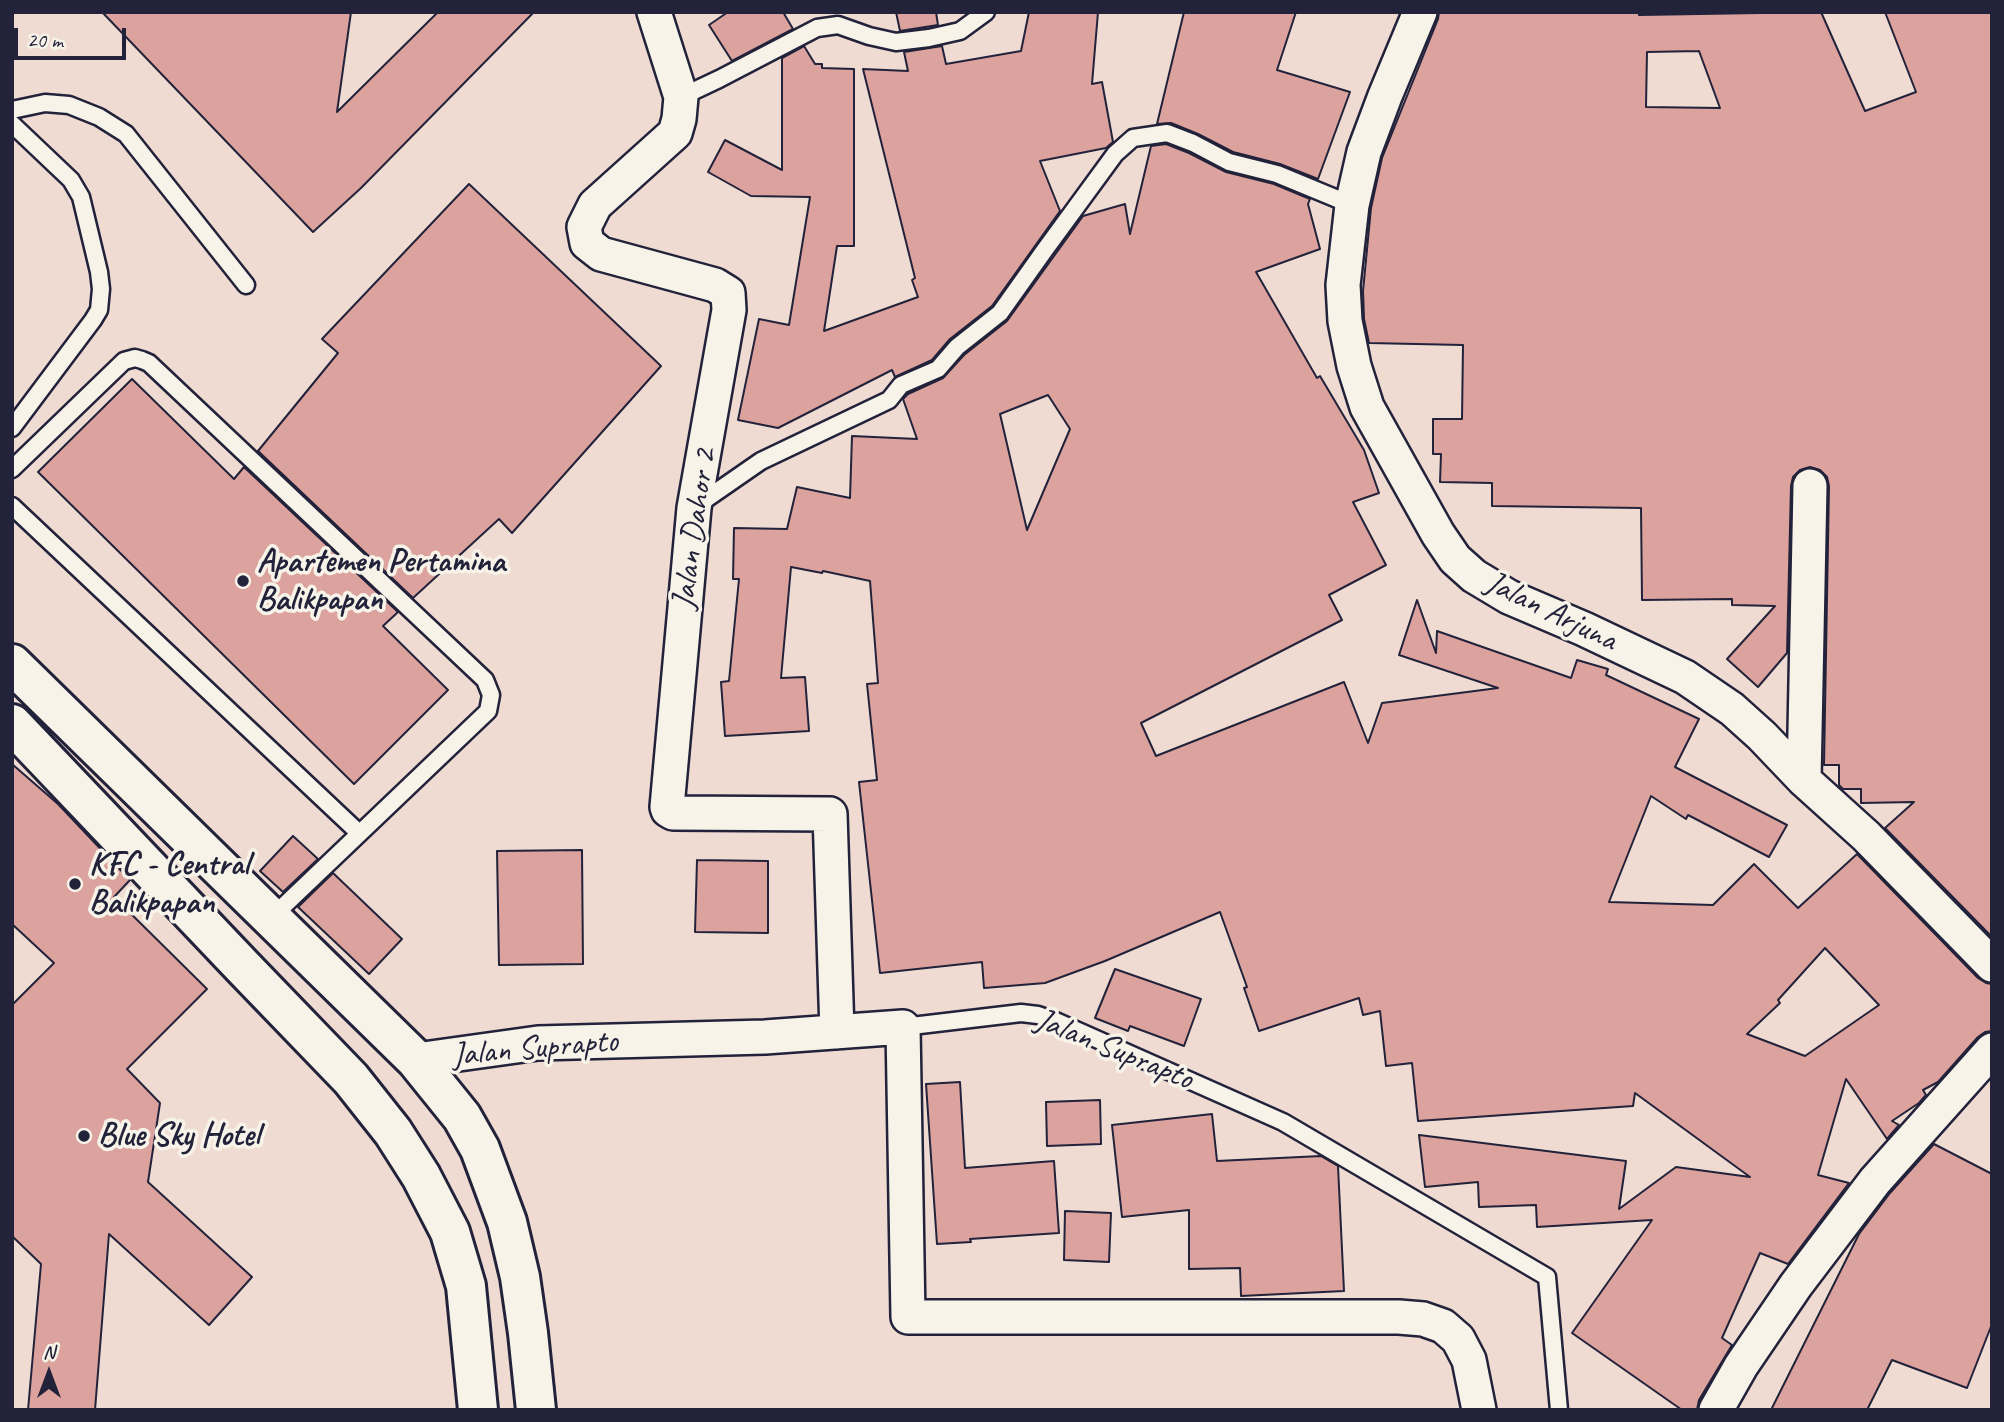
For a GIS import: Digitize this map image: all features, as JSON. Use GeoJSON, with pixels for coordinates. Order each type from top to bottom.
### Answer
{"type":"FeatureCollection","features":[{"type":"Feature","properties":{"kind":"main road"},"geometry":{"type":"LineString","coordinates":[[12,664],[416,1060],[461,1117],[480,1149],[507,1222],[520,1277],[536,1410]]}},
{"type":"Feature","properties":{"kind":"main road"},"geometry":{"type":"LineString","coordinates":[[12,724],[351,1079],[393,1132],[421,1176],[450,1232],[466,1286],[478,1410]]}},
{"type":"Feature","properties":{"kind":"street","name":"Jalan Dahor 2"},"geometry":{"type":"LineString","coordinates":[[654,12],[681,97],[675,133],[594,205],[584,228],[587,243],[601,254],[715,285],[727,293],[729,310],[694,508],[667,807],[673,813],[830,814],[837,1032]]}},
{"type":"Feature","properties":{"kind":"street","name":"Jalan Arjuna"},"geometry":{"type":"LineString","coordinates":[[1420,12],[1364,152],[1352,205],[1343,285],[1345,321],[1354,366],[1367,407],[1432,524],[1455,559],[1474,576],[1510,597],[1685,677],[1732,709],[1866,836],[1992,965]]}},
{"type":"Feature","properties":{"kind":"street"},"geometry":{"type":"LineString","coordinates":[[1804,780],[1810,486]]}},
{"type":"Feature","properties":{"kind":"street"},"geometry":{"type":"LineString","coordinates":[[903,1027],[908,1317],[1423,1319],[1443,1326],[1458,1339],[1469,1360],[1479,1410]]}},
{"type":"Feature","properties":{"kind":"street","name":"Jalan Suprapto"},"geometry":{"type":"LineString","coordinates":[[416,1060],[538,1043],[765,1037],[903,1027]]}},
{"type":"Feature","properties":{"kind":"street"},"geometry":{"type":"LineString","coordinates":[[1716,1410],[1741,1366],[1796,1285],[1875,1181],[1992,1050]]}},
{"type":"Feature","properties":{"kind":"lane"},"geometry":{"type":"LineString","coordinates":[[681,97],[817,28],[838,25],[896,42],[960,31],[986,12]]}},
{"type":"Feature","properties":{"kind":"lane"},"geometry":{"type":"LineString","coordinates":[[12,110],[45,103],[69,104],[99,117],[126,134],[246,285]]}},
{"type":"Feature","properties":{"kind":"lane"},"geometry":{"type":"LineString","coordinates":[[12,124],[71,180],[81,197],[101,289],[99,310],[93,320],[12,428]]}},
{"type":"Feature","properties":{"kind":"lane"},"geometry":{"type":"LineString","coordinates":[[694,508],[761,461],[889,400],[901,385],[939,369],[957,347],[1000,313],[1115,154],[1133,138],[1167,133],[1229,162],[1277,174],[1352,205]]}},
{"type":"Feature","properties":{"kind":"lane"},"geometry":{"type":"LineString","coordinates":[[12,469],[124,361],[142,360],[149,363],[485,680],[491,695],[488,710],[271,918]]}},
{"type":"Feature","properties":{"kind":"lane"},"geometry":{"type":"LineString","coordinates":[[12,506],[359,834]]}},
{"type":"Feature","properties":{"kind":"lane","name":"Jalan Suprapto"},"geometry":{"type":"LineString","coordinates":[[903,1027],[1021,1013],[1038,1015],[1283,1122],[1547,1277],[1559,1410]]}},
{"type":"Feature","properties":{"kind":"building"},"geometry":{"type":"Polygon","coordinates":[[[102,12],[351,12],[337,112],[438,12],[534,12],[361,188],[313,232],[102,12]]]}},
{"type":"Feature","properties":{"kind":"building"},"geometry":{"type":"Polygon","coordinates":[[[728,12],[783,12],[793,29],[732,61],[709,25],[728,12]]]}},
{"type":"Feature","properties":{"kind":"building"},"geometry":{"type":"Polygon","coordinates":[[[896,12],[936,12],[938,25],[900,31],[896,12]]]}},
{"type":"Feature","properties":{"kind":"building"},"geometry":{"type":"Polygon","coordinates":[[[1029,12],[1098,12],[1092,84],[1102,82],[1113,142],[1106,148],[1040,161],[1060,211],[992,306],[950,339],[932,360],[895,377],[892,370],[778,428],[738,420],[759,319],[789,325],[810,197],[751,196],[708,172],[725,140],[782,170],[782,58],[804,46],[815,64],[822,64],[822,68],[854,69],[854,246],[837,246],[824,331],[918,297],[863,69],[908,71],[904,52],[942,46],[946,64],[1021,51],[1029,12]]]}},
{"type":"Feature","properties":{"kind":"building"},"geometry":{"type":"Polygon","coordinates":[[[1184,12],[1296,12],[1277,70],[1350,92],[1318,179],[1280,164],[1233,152],[1171,123],[1157,124],[1184,12]]]}},
{"type":"Feature","properties":{"kind":"building"},"geometry":{"type":"Polygon","coordinates":[[[1439,12],[1639,12],[1639,15],[1821,12],[1865,111],[1916,92],[1885,12],[1992,12],[1992,937],[1885,828],[1914,802],[1861,803],[1861,789],[1843,789],[1839,785],[1839,765],[1824,765],[1829,486],[1827,477],[1820,470],[1810,467],[1800,470],[1793,477],[1787,653],[1758,687],[1727,659],[1775,606],[1732,605],[1732,599],[1642,600],[1641,508],[1492,506],[1492,483],[1440,482],[1441,454],[1433,454],[1433,419],[1462,419],[1463,345],[1369,343],[1364,319],[1363,291],[1371,208],[1382,158],[1439,12]],[[1699,51],[1647,52],[1646,107],[1720,108],[1699,51]]]}},
{"type":"Feature","properties":{"kind":"building"},"geometry":{"type":"Polygon","coordinates":[[[1166,144],[1226,172],[1274,184],[1310,199],[1308,204],[1320,249],[1256,272],[1317,378],[1320,376],[1364,450],[1379,493],[1353,502],[1386,565],[1329,595],[1342,620],[1141,723],[1156,756],[1344,682],[1368,743],[1382,703],[1498,688],[1399,655],[1417,600],[1436,653],[1437,631],[1571,678],[1577,660],[1608,669],[1606,675],[1699,719],[1675,767],[1787,825],[1769,857],[1688,815],[1686,819],[1651,796],[1609,902],[1713,905],[1754,864],[1798,908],[1857,854],[1978,978],[1992,984],[1992,1031],[1978,1037],[1938,1082],[1923,1090],[1926,1095],[1919,1103],[1892,1121],[1899,1125],[1887,1139],[1846,1079],[1818,1175],[1849,1183],[1788,1264],[1760,1253],[1722,1338],[1732,1345],[1699,1400],[1697,1410],[1682,1410],[1572,1333],[1652,1220],[1537,1227],[1536,1205],[1479,1207],[1478,1182],[1425,1187],[1419,1135],[1626,1161],[1619,1209],[1676,1167],[1750,1177],[1635,1093],[1633,1106],[1418,1121],[1412,1063],[1386,1066],[1380,1011],[1363,1015],[1359,998],[1259,1031],[1244,988],[1247,987],[1220,912],[1105,961],[1045,983],[984,988],[982,962],[880,973],[859,782],[877,780],[867,684],[878,683],[870,581],[791,567],[781,678],[805,677],[809,731],[725,736],[721,682],[729,681],[739,579],[733,579],[734,528],[787,529],[797,487],[850,498],[852,436],[917,439],[903,399],[908,394],[943,378],[964,355],[1007,321],[1083,216],[1125,204],[1130,234],[1151,146],[1166,144]],[[1048,395],[1000,414],[1027,530],[1070,429],[1048,395]],[[1825,948],[1778,1000],[1780,1003],[1747,1034],[1805,1056],[1879,1005],[1825,948]]]}},
{"type":"Feature","properties":{"kind":"building"},"geometry":{"type":"Polygon","coordinates":[[[469,184],[661,366],[512,533],[499,519],[413,598],[258,451],[338,353],[322,339],[469,184]]]}},
{"type":"Feature","properties":{"kind":"building","name":"Apartemen Pertamina Balikpapan"},"geometry":{"type":"Polygon","coordinates":[[[132,379],[234,479],[244,467],[398,612],[383,626],[448,690],[354,784],[38,472],[132,379]]]}},
{"type":"Feature","properties":{"kind":"building","name":"Blue Sky Hotel"},"geometry":{"type":"Polygon","coordinates":[[[12,764],[58,804],[130,880],[114,897],[207,989],[127,1069],[160,1103],[148,1182],[252,1277],[209,1325],[109,1234],[95,1410],[28,1410],[41,1264],[12,1236],[12,1005],[54,963],[12,924],[12,764]]]}},
{"type":"Feature","properties":{"kind":"building"},"geometry":{"type":"Polygon","coordinates":[[[293,836],[318,859],[283,892],[260,871],[293,836]]]}},
{"type":"Feature","properties":{"kind":"building"},"geometry":{"type":"Polygon","coordinates":[[[582,850],[583,964],[499,965],[497,851],[582,850]]]}},
{"type":"Feature","properties":{"kind":"building"},"geometry":{"type":"Polygon","coordinates":[[[697,860],[768,861],[768,933],[695,932],[697,860]]]}},
{"type":"Feature","properties":{"kind":"building"},"geometry":{"type":"Polygon","coordinates":[[[333,873],[402,939],[369,974],[298,907],[333,873]]]}},
{"type":"Feature","properties":{"kind":"building"},"geometry":{"type":"Polygon","coordinates":[[[1115,969],[1201,999],[1184,1046],[1130,1026],[1128,1031],[1095,1018],[1115,969]]]}},
{"type":"Feature","properties":{"kind":"building"},"geometry":{"type":"Polygon","coordinates":[[[960,1082],[965,1168],[1054,1161],[1059,1233],[937,1244],[926,1084],[960,1082]]]}},
{"type":"Feature","properties":{"kind":"building"},"geometry":{"type":"Polygon","coordinates":[[[1100,1100],[1101,1144],[1047,1146],[1046,1102],[1100,1100]]]}},
{"type":"Feature","properties":{"kind":"building"},"geometry":{"type":"Polygon","coordinates":[[[1212,1114],[1217,1161],[1321,1156],[1338,1166],[1344,1291],[1241,1296],[1240,1268],[1189,1269],[1189,1210],[1122,1217],[1112,1125],[1212,1114]]]}},
{"type":"Feature","properties":{"kind":"building"},"geometry":{"type":"Polygon","coordinates":[[[1934,1144],[1992,1174],[1992,1324],[1967,1388],[1892,1360],[1867,1410],[1771,1410],[1859,1234],[1890,1193],[1934,1144]]]}},
{"type":"Feature","properties":{"kind":"building"},"geometry":{"type":"Polygon","coordinates":[[[1065,1211],[1111,1213],[1109,1262],[1064,1260],[1065,1211]]]}},
{"type":"Feature","properties":{"kind":"place","name":"Apartemen Pertamina Balikpapan"},"geometry":{"type":"Point","coordinates":[243,581]}},
{"type":"Feature","properties":{"kind":"place","name":"KFC - Central Balikpapan"},"geometry":{"type":"Point","coordinates":[75,884]}},
{"type":"Feature","properties":{"kind":"place","name":"Blue Sky Hotel"},"geometry":{"type":"Point","coordinates":[84,1136]}}]}
